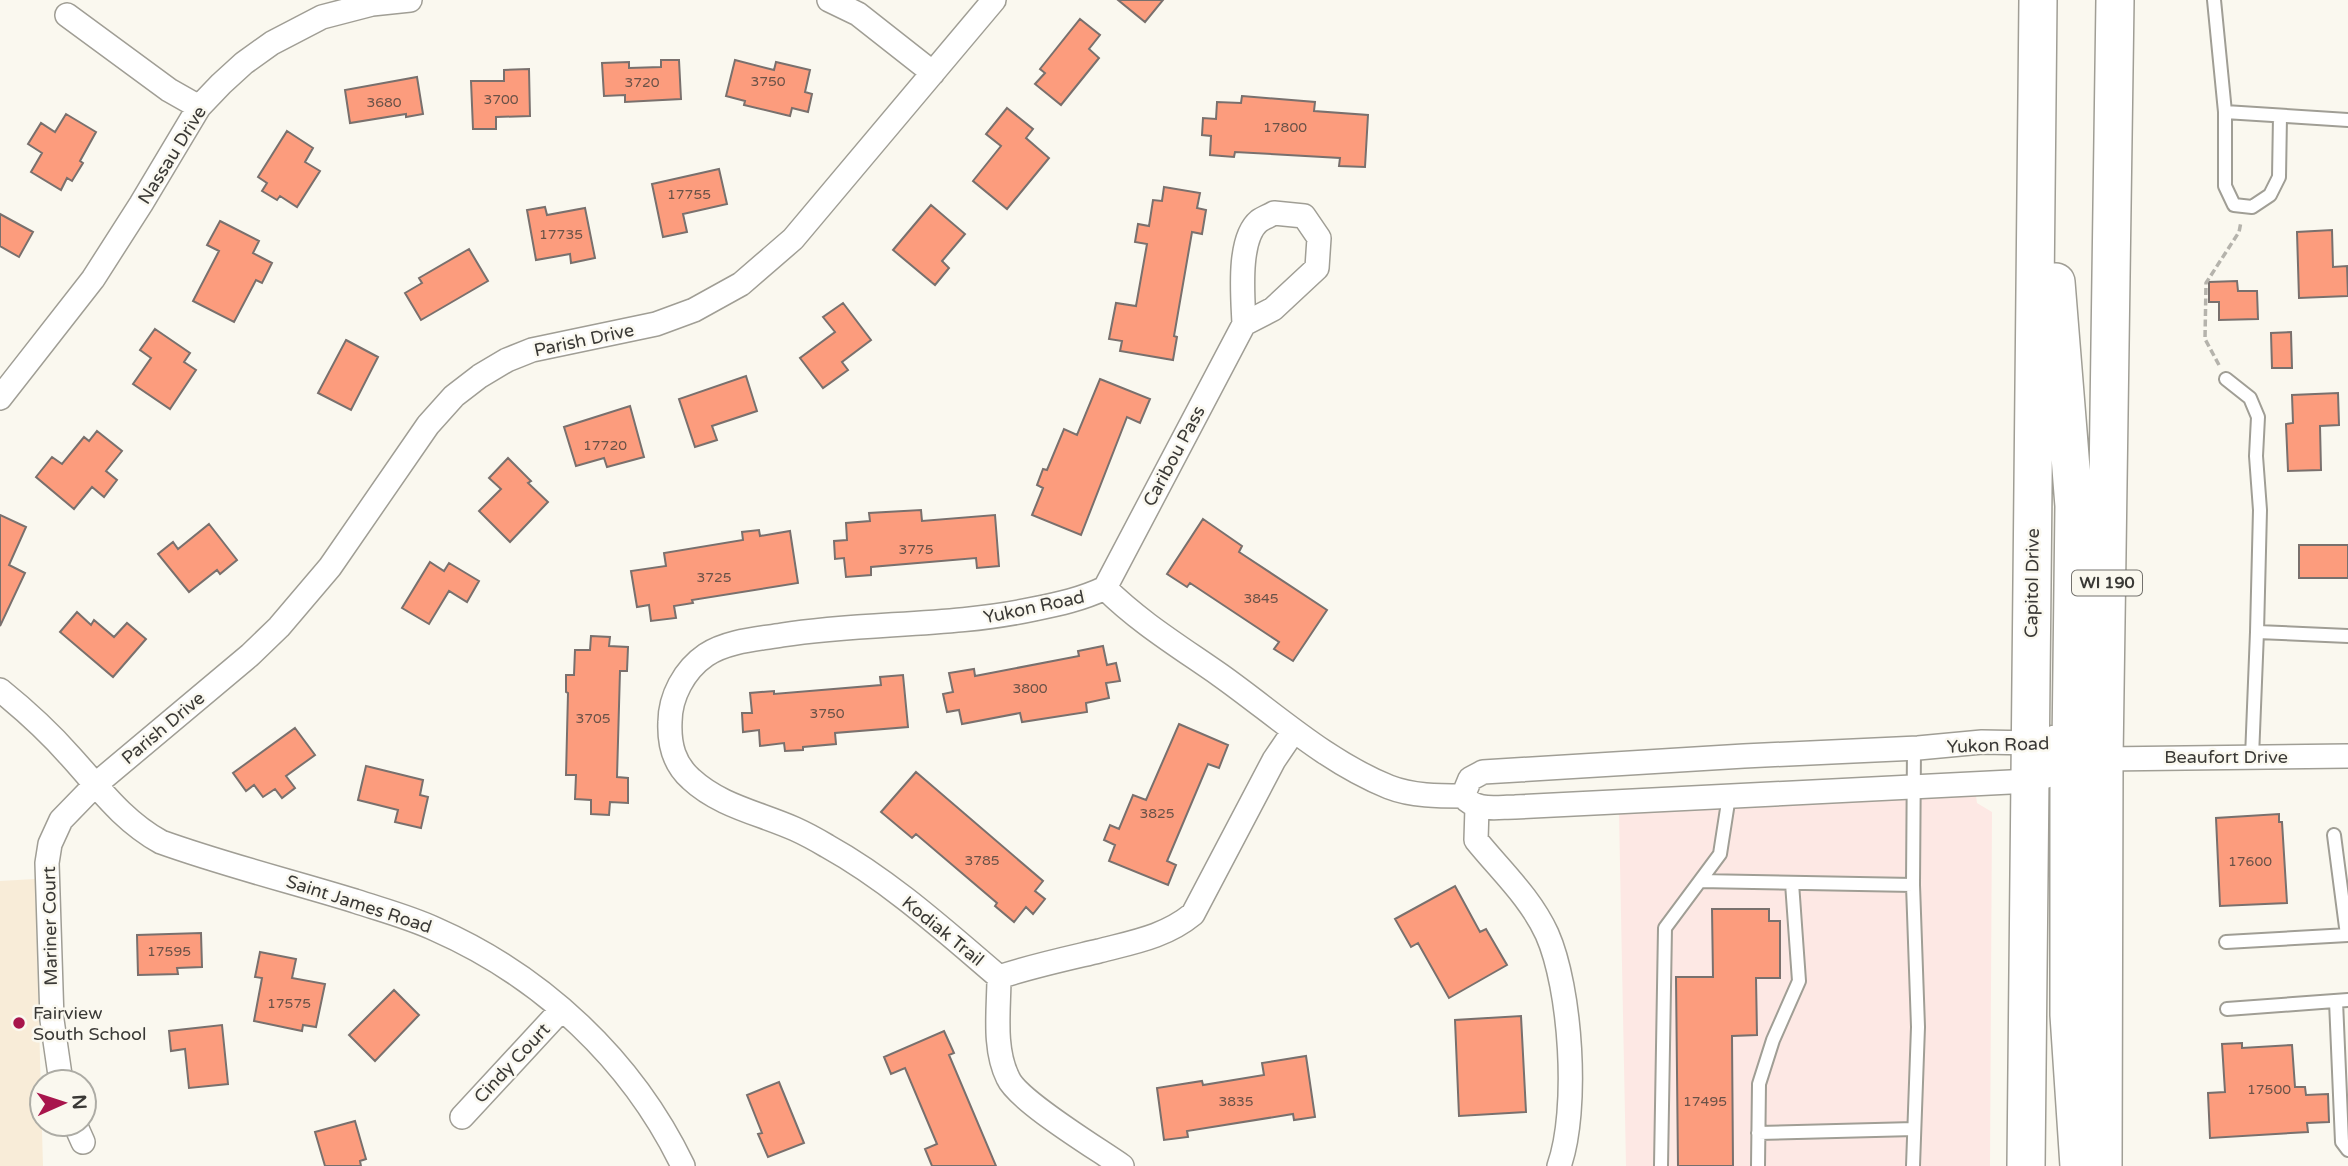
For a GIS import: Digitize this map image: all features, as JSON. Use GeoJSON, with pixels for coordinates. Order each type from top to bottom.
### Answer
{"type":"FeatureCollection","features":[{"type":"Feature","properties":{"kind":"main road"},"geometry":{"type":"LineString","coordinates":[[2038,0],[2038,106],[2064,367],[2074,506],[2068,755],[2068,1015],[2079,1166]]}},
{"type":"Feature","properties":{"kind":"main road","name":"WI 190"},"geometry":{"type":"LineString","coordinates":[[2103,1166],[2068,755],[2115,0]]}},
{"type":"Feature","properties":{"kind":"main road","name":"WI 190"},"geometry":{"type":"LineString","coordinates":[[2026,1166],[2029,781],[2068,755]]}},
{"type":"Feature","properties":{"kind":"street","name":"Nassau Drive"},"geometry":{"type":"LineString","coordinates":[[0,398],[93,279],[199,107],[244,63],[297,29],[322,17],[372,4],[410,0]]}},
{"type":"Feature","properties":{"kind":"street"},"geometry":{"type":"LineString","coordinates":[[829,0],[858,14],[933,73]]}},
{"type":"Feature","properties":{"kind":"street","name":"Parish Drive"},"geometry":{"type":"LineString","coordinates":[[95,785],[250,655],[279,627],[330,567],[428,425],[454,396],[507,360],[532,350],[656,324],[694,310],[741,284],[793,239],[994,0]]}},
{"type":"Feature","properties":{"kind":"street"},"geometry":{"type":"LineString","coordinates":[[67,15],[169,90],[199,107]]}},
{"type":"Feature","properties":{"kind":"street"},"geometry":{"type":"LineString","coordinates":[[1274,213],[1304,216],[1319,238],[1317,268],[1273,309],[1244,324],[1242,288],[1246,240],[1258,222],[1274,213]]}},
{"type":"Feature","properties":{"kind":"street","name":"Caribou Pass"},"geometry":{"type":"LineString","coordinates":[[1105,588],[1244,324]]}},
{"type":"Feature","properties":{"kind":"street","name":"Yukon Road"},"geometry":{"type":"LineString","coordinates":[[670,723],[671,703],[678,687],[691,670],[706,655],[730,646],[802,632],[992,618],[1084,598],[1105,588],[1125,608],[1264,707],[1293,732],[1356,771],[1391,788],[1515,807],[2029,781]]}},
{"type":"Feature","properties":{"kind":"street","name":"Saint James Road"},"geometry":{"type":"LineString","coordinates":[[0,690],[36,719],[119,813],[141,831],[161,842],[402,916],[435,928],[503,964],[562,1009],[605,1051],[633,1084],[668,1136],[683,1166]]}},
{"type":"Feature","properties":{"kind":"street","name":"Kodiak Trail"},"geometry":{"type":"LineString","coordinates":[[670,723],[671,744],[676,763],[707,793],[795,829],[869,871],[999,977],[1154,937],[1178,926],[1193,914],[1274,760],[1293,732]]}},
{"type":"Feature","properties":{"kind":"street","name":"Yukon Road"},"geometry":{"type":"LineString","coordinates":[[1470,802],[1469,779],[1483,772],[1982,742],[2068,755]]}},
{"type":"Feature","properties":{"kind":"street","name":"Beaufort Drive"},"geometry":{"type":"LineString","coordinates":[[2068,755],[2348,756]]}},
{"type":"Feature","properties":{"kind":"street","name":"Mariner Court"},"geometry":{"type":"LineString","coordinates":[[59,1068],[52,1020],[47,863],[50,844],[61,820],[95,785]]}},
{"type":"Feature","properties":{"kind":"street"},"geometry":{"type":"LineString","coordinates":[[1470,802],[1476,840],[1511,878],[1530,904],[1546,934],[1558,966],[1565,1009],[1571,1111],[1559,1166]]}},
{"type":"Feature","properties":{"kind":"street"},"geometry":{"type":"LineString","coordinates":[[999,977],[999,1046],[1008,1079],[1021,1095],[1122,1166]]}},
{"type":"Feature","properties":{"kind":"street","name":"Cindy Court"},"geometry":{"type":"LineString","coordinates":[[462,1117],[562,1009]]}},
{"type":"Feature","properties":{"kind":"lane"},"geometry":{"type":"LineString","coordinates":[[2214,0],[2225,111],[2225,186],[2234,205],[2252,207],[2270,195],[2279,177],[2280,116]]}},
{"type":"Feature","properties":{"kind":"lane"},"geometry":{"type":"LineString","coordinates":[[2225,111],[2348,120]]}},
{"type":"Feature","properties":{"kind":"lane"},"geometry":{"type":"LineString","coordinates":[[2226,379],[2249,398],[2259,416],[2256,456],[2260,510],[2252,757]]}},
{"type":"Feature","properties":{"kind":"lane"},"geometry":{"type":"LineString","coordinates":[[2257,632],[2348,636]]}},
{"type":"Feature","properties":{"kind":"lane"},"geometry":{"type":"LineString","coordinates":[[1913,1166],[1918,1027],[1913,885],[1914,748]]}},
{"type":"Feature","properties":{"kind":"lane"},"geometry":{"type":"LineString","coordinates":[[1661,1166],[1665,928],[1720,854],[1729,796]]}},
{"type":"Feature","properties":{"kind":"lane"},"geometry":{"type":"LineString","coordinates":[[2226,942],[2347,935],[2334,835]]}},
{"type":"Feature","properties":{"kind":"lane"},"geometry":{"type":"LineString","coordinates":[[1700,881],[1913,885]]}},
{"type":"Feature","properties":{"kind":"lane"},"geometry":{"type":"LineString","coordinates":[[1758,1166],[1759,1084],[1773,1040],[1799,981],[1792,883]]}},
{"type":"Feature","properties":{"kind":"lane"},"geometry":{"type":"LineString","coordinates":[[2227,1009],[2342,1000],[2342,1142],[2348,1150]]}},
{"type":"Feature","properties":{"kind":"lane"},"geometry":{"type":"LineString","coordinates":[[1758,1133],[1914,1129]]}},
{"type":"Feature","properties":{"kind":"path"},"geometry":{"type":"LineString","coordinates":[[2226,379],[2205,339],[2206,283],[2239,232],[2245,206]]}},
{"type":"Feature","properties":{"kind":"shaded area"},"geometry":{"type":"Polygon","coordinates":[[[1951,795],[1976,796],[1977,803],[1992,812],[1990,1166],[1626,1166],[1619,814],[1951,795]]]}},
{"type":"Feature","properties":{"kind":"shaded area","name":"Fairview South School"},"geometry":{"type":"Polygon","coordinates":[[[35,879],[40,1068],[28,1068],[28,1138],[42,1138],[43,1166],[0,1166],[0,881],[35,879]]]}},
{"type":"Feature","properties":{"kind":"building"},"geometry":{"type":"Polygon","coordinates":[[[1118,0],[1163,0],[1145,22],[1118,0]]]}},
{"type":"Feature","properties":{"kind":"building"},"geometry":{"type":"Polygon","coordinates":[[[1080,19],[1100,35],[1089,49],[1099,58],[1061,105],[1035,84],[1045,73],[1040,69],[1080,19]]]}},
{"type":"Feature","properties":{"kind":"building"},"geometry":{"type":"Polygon","coordinates":[[[661,60],[679,60],[681,99],[625,102],[625,95],[604,96],[602,63],[629,62],[629,68],[661,67],[661,60]]]}},
{"type":"Feature","properties":{"kind":"building"},"geometry":{"type":"Polygon","coordinates":[[[735,60],[774,70],[776,62],[810,70],[805,92],[812,94],[808,112],[792,108],[790,116],[744,105],[745,101],[726,96],[735,60]]]}},
{"type":"Feature","properties":{"kind":"building"},"geometry":{"type":"Polygon","coordinates":[[[529,69],[530,116],[496,117],[496,129],[473,129],[471,81],[504,81],[504,70],[529,69]]]}},
{"type":"Feature","properties":{"kind":"building"},"geometry":{"type":"Polygon","coordinates":[[[417,77],[423,114],[350,123],[345,90],[417,77]]]}},
{"type":"Feature","properties":{"kind":"building"},"geometry":{"type":"Polygon","coordinates":[[[1242,96],[1315,102],[1314,111],[1368,115],[1365,167],[1339,166],[1340,158],[1235,152],[1234,157],[1210,155],[1211,136],[1202,135],[1203,118],[1216,119],[1217,102],[1241,103],[1242,96]]]}},
{"type":"Feature","properties":{"kind":"building"},"geometry":{"type":"Polygon","coordinates":[[[1007,108],[1033,129],[1026,138],[1049,158],[1007,209],[973,181],[1001,146],[986,134],[1007,108]]]}},
{"type":"Feature","properties":{"kind":"building"},"geometry":{"type":"Polygon","coordinates":[[[66,114],[96,132],[80,161],[83,163],[72,181],[67,178],[61,190],[31,172],[42,153],[28,144],[41,123],[55,132],[66,114]]]}},
{"type":"Feature","properties":{"kind":"building"},"geometry":{"type":"Polygon","coordinates":[[[287,131],[313,148],[305,162],[320,171],[297,207],[280,196],[277,200],[262,191],[267,183],[258,177],[287,131]]]}},
{"type":"Feature","properties":{"kind":"building"},"geometry":{"type":"Polygon","coordinates":[[[719,169],[727,204],[683,214],[687,232],[663,237],[652,184],[719,169]]]}},
{"type":"Feature","properties":{"kind":"building"},"geometry":{"type":"Polygon","coordinates":[[[1164,187],[1200,193],[1197,208],[1206,210],[1202,234],[1192,232],[1174,336],[1177,337],[1173,360],[1120,351],[1122,341],[1109,339],[1116,303],[1136,306],[1147,244],[1135,242],[1138,224],[1149,226],[1153,200],[1162,201],[1164,187]]]}},
{"type":"Feature","properties":{"kind":"building"},"geometry":{"type":"Polygon","coordinates":[[[931,205],[965,234],[942,261],[949,268],[935,285],[893,250],[931,205]]]}},
{"type":"Feature","properties":{"kind":"building"},"geometry":{"type":"Polygon","coordinates":[[[545,207],[547,215],[585,208],[595,258],[571,263],[570,254],[536,260],[527,210],[545,207]]]}},
{"type":"Feature","properties":{"kind":"building"},"geometry":{"type":"Polygon","coordinates":[[[0,214],[33,232],[19,257],[0,246],[0,214]]]}},
{"type":"Feature","properties":{"kind":"building"},"geometry":{"type":"Polygon","coordinates":[[[220,221],[259,241],[253,253],[272,263],[262,283],[256,280],[234,322],[193,301],[219,251],[207,245],[220,221]]]}},
{"type":"Feature","properties":{"kind":"building"},"geometry":{"type":"Polygon","coordinates":[[[2332,230],[2333,267],[2347,266],[2348,296],[2299,298],[2297,232],[2332,230]]]}},
{"type":"Feature","properties":{"kind":"building"},"geometry":{"type":"Polygon","coordinates":[[[469,249],[488,281],[421,320],[405,293],[422,283],[419,278],[469,249]]]}},
{"type":"Feature","properties":{"kind":"building"},"geometry":{"type":"Polygon","coordinates":[[[2237,281],[2238,291],[2257,291],[2258,319],[2219,320],[2219,302],[2209,302],[2209,282],[2237,281]]]}},
{"type":"Feature","properties":{"kind":"building"},"geometry":{"type":"Polygon","coordinates":[[[843,303],[871,340],[842,362],[848,370],[823,388],[800,358],[835,332],[823,317],[843,303]]]}},
{"type":"Feature","properties":{"kind":"building"},"geometry":{"type":"Polygon","coordinates":[[[155,329],[190,353],[184,362],[196,370],[170,409],[133,384],[151,358],[140,350],[155,329]]]}},
{"type":"Feature","properties":{"kind":"building"},"geometry":{"type":"Polygon","coordinates":[[[2291,332],[2292,368],[2272,368],[2271,333],[2291,332]]]}},
{"type":"Feature","properties":{"kind":"building"},"geometry":{"type":"Polygon","coordinates":[[[346,340],[378,357],[351,410],[318,393],[346,340]]]}},
{"type":"Feature","properties":{"kind":"building"},"geometry":{"type":"Polygon","coordinates":[[[746,376],[757,411],[712,426],[717,440],[695,447],[679,399],[746,376]]]}},
{"type":"Feature","properties":{"kind":"building"},"geometry":{"type":"Polygon","coordinates":[[[1100,379],[1150,399],[1140,423],[1127,417],[1081,535],[1032,515],[1043,488],[1037,485],[1043,469],[1047,470],[1064,429],[1077,435],[1100,379]]]}},
{"type":"Feature","properties":{"kind":"building"},"geometry":{"type":"Polygon","coordinates":[[[2338,393],[2339,425],[2320,426],[2321,470],[2288,471],[2286,424],[2293,423],[2292,395],[2338,393]]]}},
{"type":"Feature","properties":{"kind":"building"},"geometry":{"type":"Polygon","coordinates":[[[630,406],[644,457],[607,467],[604,458],[576,466],[564,427],[630,406]]]}},
{"type":"Feature","properties":{"kind":"building"},"geometry":{"type":"Polygon","coordinates":[[[97,431],[122,451],[106,471],[117,480],[104,497],[92,487],[74,509],[36,477],[52,457],[62,464],[84,437],[89,441],[97,431]]]}},
{"type":"Feature","properties":{"kind":"building"},"geometry":{"type":"Polygon","coordinates":[[[508,458],[548,502],[510,542],[479,511],[501,489],[489,478],[508,458]]]}},
{"type":"Feature","properties":{"kind":"building"},"geometry":{"type":"Polygon","coordinates":[[[921,510],[922,521],[995,515],[999,566],[977,568],[976,558],[871,567],[871,575],[846,577],[844,558],[835,559],[834,541],[847,540],[846,523],[870,521],[869,513],[921,510]]]}},
{"type":"Feature","properties":{"kind":"building"},"geometry":{"type":"Polygon","coordinates":[[[0,515],[26,527],[9,565],[25,573],[0,626],[0,515]]]}},
{"type":"Feature","properties":{"kind":"building"},"geometry":{"type":"Polygon","coordinates":[[[1203,519],[1242,546],[1239,552],[1327,610],[1293,661],[1274,649],[1279,642],[1190,583],[1187,587],[1167,574],[1203,519]]]}},
{"type":"Feature","properties":{"kind":"building"},"geometry":{"type":"Polygon","coordinates":[[[209,524],[237,560],[220,574],[217,570],[189,592],[158,554],[173,542],[178,549],[209,524]]]}},
{"type":"Feature","properties":{"kind":"building"},"geometry":{"type":"Polygon","coordinates":[[[759,530],[760,536],[790,531],[798,583],[692,600],[693,603],[674,606],[676,618],[651,621],[649,605],[637,607],[631,571],[666,566],[664,553],[743,540],[742,532],[759,530]]]}},
{"type":"Feature","properties":{"kind":"building"},"geometry":{"type":"Polygon","coordinates":[[[2299,545],[2348,545],[2348,578],[2299,578],[2299,545]]]}},
{"type":"Feature","properties":{"kind":"building"},"geometry":{"type":"Polygon","coordinates":[[[430,562],[444,571],[449,563],[479,581],[467,602],[449,591],[429,624],[402,608],[430,562]]]}},
{"type":"Feature","properties":{"kind":"building"},"geometry":{"type":"Polygon","coordinates":[[[77,612],[91,625],[94,620],[114,637],[127,623],[146,639],[113,677],[60,632],[77,612]]]}},
{"type":"Feature","properties":{"kind":"building"},"geometry":{"type":"Polygon","coordinates":[[[591,636],[610,637],[609,646],[628,647],[627,671],[620,671],[617,777],[628,778],[628,803],[610,802],[609,815],[591,814],[591,800],[575,799],[576,775],[566,775],[566,675],[574,675],[575,650],[590,650],[591,636]]]}},
{"type":"Feature","properties":{"kind":"building"},"geometry":{"type":"Polygon","coordinates":[[[1103,646],[1107,665],[1116,663],[1120,681],[1106,683],[1109,698],[1086,703],[1087,712],[1022,722],[1020,713],[962,724],[959,710],[947,712],[943,694],[953,692],[949,673],[974,669],[975,676],[1079,656],[1078,651],[1103,646]]]}},
{"type":"Feature","properties":{"kind":"building"},"geometry":{"type":"Polygon","coordinates":[[[903,675],[908,727],[835,733],[836,744],[785,751],[784,743],[760,746],[759,730],[743,732],[742,713],[752,713],[750,693],[774,691],[774,694],[881,685],[880,677],[903,675]]]}},
{"type":"Feature","properties":{"kind":"building"},"geometry":{"type":"Polygon","coordinates":[[[1179,724],[1228,745],[1219,768],[1208,764],[1167,861],[1176,865],[1168,885],[1109,861],[1115,845],[1104,840],[1110,825],[1119,829],[1133,795],[1146,800],[1179,724]]]}},
{"type":"Feature","properties":{"kind":"building"},"geometry":{"type":"Polygon","coordinates":[[[295,728],[315,755],[286,776],[295,788],[282,798],[275,789],[263,797],[254,785],[246,791],[233,773],[295,728]]]}},
{"type":"Feature","properties":{"kind":"building"},"geometry":{"type":"Polygon","coordinates":[[[366,766],[423,780],[420,795],[428,797],[421,828],[395,822],[398,810],[358,800],[366,766]]]}},
{"type":"Feature","properties":{"kind":"building"},"geometry":{"type":"Polygon","coordinates":[[[916,772],[1043,881],[1035,891],[1045,899],[1033,914],[1026,907],[1014,922],[995,906],[997,903],[916,834],[912,838],[881,812],[916,772]]]}},
{"type":"Feature","properties":{"kind":"building"},"geometry":{"type":"Polygon","coordinates":[[[2279,814],[2279,822],[2282,822],[2287,903],[2220,906],[2216,818],[2279,814]]]}},
{"type":"Feature","properties":{"kind":"building"},"geometry":{"type":"Polygon","coordinates":[[[1455,886],[1480,932],[1486,929],[1507,965],[1449,998],[1418,943],[1411,947],[1395,919],[1455,886]]]}},
{"type":"Feature","properties":{"kind":"building"},"geometry":{"type":"Polygon","coordinates":[[[1712,909],[1769,909],[1769,921],[1780,921],[1780,978],[1756,978],[1757,1035],[1732,1036],[1733,1166],[1678,1166],[1676,977],[1713,977],[1712,909]]]}},
{"type":"Feature","properties":{"kind":"building"},"geometry":{"type":"Polygon","coordinates":[[[201,933],[202,967],[177,968],[178,974],[138,975],[137,935],[201,933]]]}},
{"type":"Feature","properties":{"kind":"building"},"geometry":{"type":"Polygon","coordinates":[[[260,952],[296,959],[292,978],[325,984],[316,1027],[303,1025],[302,1031],[254,1021],[262,978],[255,977],[260,952]]]}},
{"type":"Feature","properties":{"kind":"building"},"geometry":{"type":"Polygon","coordinates":[[[394,990],[419,1015],[375,1061],[349,1035],[394,990]]]}},
{"type":"Feature","properties":{"kind":"building"},"geometry":{"type":"Polygon","coordinates":[[[1521,1016],[1526,1112],[1459,1116],[1455,1020],[1521,1016]]]}},
{"type":"Feature","properties":{"kind":"building"},"geometry":{"type":"Polygon","coordinates":[[[222,1025],[228,1084],[189,1088],[185,1049],[171,1051],[169,1031],[222,1025]]]}},
{"type":"Feature","properties":{"kind":"building"},"geometry":{"type":"Polygon","coordinates":[[[944,1031],[954,1053],[949,1055],[996,1166],[932,1166],[925,1149],[937,1144],[905,1068],[891,1074],[884,1057],[944,1031]]]}},
{"type":"Feature","properties":{"kind":"building"},"geometry":{"type":"Polygon","coordinates":[[[2242,1043],[2242,1048],[2292,1045],[2295,1087],[2305,1087],[2306,1095],[2328,1094],[2329,1122],[2307,1123],[2308,1132],[2210,1138],[2208,1093],[2225,1092],[2222,1044],[2242,1043]]]}},
{"type":"Feature","properties":{"kind":"building"},"geometry":{"type":"Polygon","coordinates":[[[1306,1056],[1315,1117],[1294,1120],[1293,1114],[1187,1131],[1188,1137],[1164,1140],[1157,1088],[1202,1081],[1203,1085],[1264,1075],[1262,1063],[1306,1056]]]}},
{"type":"Feature","properties":{"kind":"building"},"geometry":{"type":"Polygon","coordinates":[[[779,1082],[804,1143],[768,1157],[747,1095],[779,1082]]]}},
{"type":"Feature","properties":{"kind":"building"},"geometry":{"type":"Polygon","coordinates":[[[355,1121],[366,1159],[360,1161],[361,1166],[325,1166],[315,1132],[355,1121]]]}},
{"type":"Feature","properties":{"kind":"place","name":"Fairview South School"},"geometry":{"type":"Point","coordinates":[19,1023]}}]}
